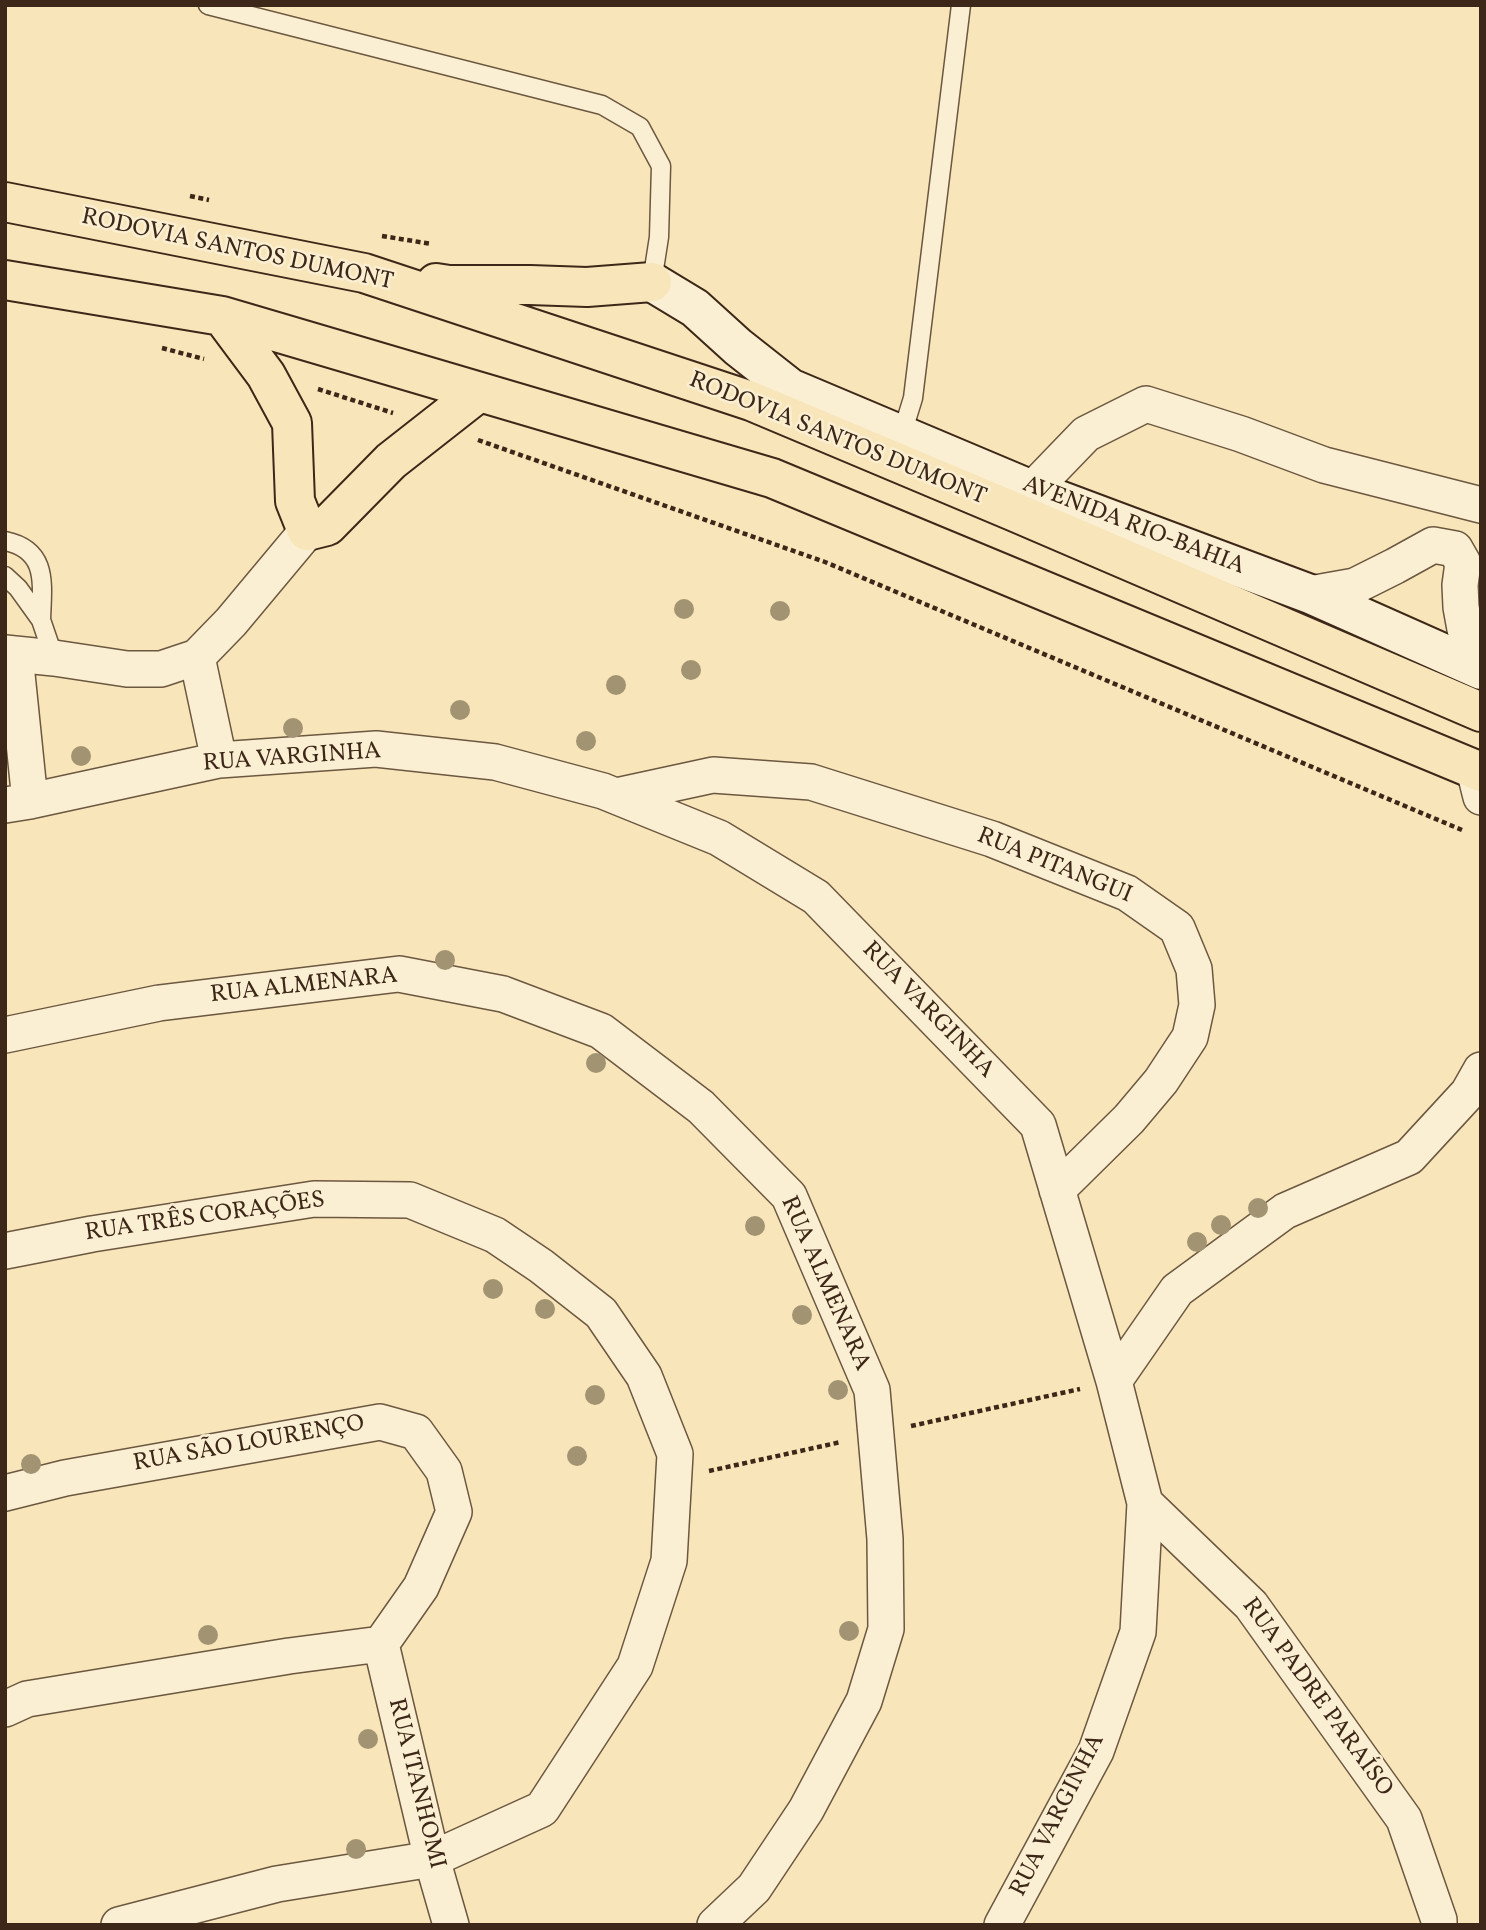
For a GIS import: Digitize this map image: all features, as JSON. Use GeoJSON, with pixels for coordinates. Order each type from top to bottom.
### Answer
{"type":"FeatureCollection","features":[{"type":"Feature","properties":{"kind":"highway","name":"RODOVIA SANTOS DUMONT"},"geometry":{"type":"LineString","coordinates":[[5,202],[364,273],[905,450],[1024,501],[1481,712]]}},
{"type":"Feature","properties":{"kind":"highway"},"geometry":{"type":"LineString","coordinates":[[364,273],[449,285],[587,287],[652,282]]}},
{"type":"Feature","properties":{"kind":"highway"},"geometry":{"type":"LineString","coordinates":[[5,280],[222,316],[772,478],[1478,779]]}},
{"type":"Feature","properties":{"kind":"highway"},"geometry":{"type":"LineString","coordinates":[[222,316],[266,375],[292,423],[295,501],[307,531],[327,526],[391,461],[479,392]]}},
{"type":"Feature","properties":{"kind":"street"},"geometry":{"type":"LineString","coordinates":[[652,282],[695,308],[738,347],[790,388],[905,450]]}},
{"type":"Feature","properties":{"kind":"street"},"geometry":{"type":"LineString","coordinates":[[1024,501],[1086,434],[1146,404],[1324,464],[1481,505]]}},
{"type":"Feature","properties":{"kind":"street","name":"AVENIDA RIO-BAHIA"},"geometry":{"type":"LineString","coordinates":[[1024,501],[1310,594],[1480,670]]}},
{"type":"Feature","properties":{"kind":"street"},"geometry":{"type":"LineString","coordinates":[[1455,549],[1481,525]]}},
{"type":"Feature","properties":{"kind":"street"},"geometry":{"type":"LineString","coordinates":[[18,803],[10,654],[127,669],[161,669],[197,657],[307,531]]}},
{"type":"Feature","properties":{"kind":"street"},"geometry":{"type":"LineString","coordinates":[[1310,594],[1355,586],[1433,545],[1455,549],[1463,563],[1460,585],[1465,629],[1480,670]]}},
{"type":"Feature","properties":{"kind":"street"},"geometry":{"type":"LineString","coordinates":[[197,657],[219,761]]}},
{"type":"Feature","properties":{"kind":"street","name":"RUA VARGINHA"},"geometry":{"type":"LineString","coordinates":[[18,803],[219,761],[376,749],[495,762],[603,790],[719,838],[816,897],[1038,1125],[1114,1381],[1144,1503],[1139,1632],[1096,1751],[1002,1925]]}},
{"type":"Feature","properties":{"kind":"street","name":"RUA PITANGUI"},"geometry":{"type":"LineString","coordinates":[[616,796],[713,775],[810,782],[992,839],[1126,892],[1177,928],[1194,969],[1197,1005],[1190,1037],[1161,1081],[1129,1119],[1057,1190]]}},
{"type":"Feature","properties":{"kind":"street","name":"RUA ALMENARA"},"geometry":{"type":"LineString","coordinates":[[5,1035],[159,1003],[399,974],[503,994],[601,1031],[701,1107],[789,1196],[872,1390],[885,1539],[886,1629],[864,1701],[806,1810],[754,1888],[715,1925]]}},
{"type":"Feature","properties":{"kind":"street"},"geometry":{"type":"LineString","coordinates":[[1114,1381],[1177,1290],[1285,1211],[1409,1157],[1468,1093],[1481,1070]]}},
{"type":"Feature","properties":{"kind":"street","name":"RUA TRÊS CORAÇÕES"},"geometry":{"type":"LineString","coordinates":[[5,1251],[92,1234],[314,1199],[410,1200],[495,1236],[541,1266],[601,1312],[644,1376],[675,1454],[669,1561],[635,1666],[542,1809],[432,1859],[277,1884],[119,1925]]}},
{"type":"Feature","properties":{"kind":"street","name":"RUA SÃO LOURENÇO"},"geometry":{"type":"LineString","coordinates":[[5,1493],[65,1478],[380,1422],[416,1432],[444,1471],[454,1512],[421,1587],[381,1644]]}},
{"type":"Feature","properties":{"kind":"street","name":"RUA PADRE PARAÍSO"},"geometry":{"type":"LineString","coordinates":[[1144,1503],[1251,1605],[1404,1819],[1439,1925]]}},
{"type":"Feature","properties":{"kind":"street"},"geometry":{"type":"LineString","coordinates":[[5,1709],[27,1699],[289,1656],[381,1644]]}},
{"type":"Feature","properties":{"kind":"street","name":"RUA ITANHOMI"},"geometry":{"type":"LineString","coordinates":[[381,1644],[432,1859],[451,1925]]}},
{"type":"Feature","properties":{"kind":"lane"},"geometry":{"type":"LineString","coordinates":[[208,5],[602,105],[640,127],[661,166],[659,237],[652,282]]}},
{"type":"Feature","properties":{"kind":"lane"},"geometry":{"type":"LineString","coordinates":[[905,450],[961,5]]}},
{"type":"Feature","properties":{"kind":"lane"},"geometry":{"type":"LineString","coordinates":[[5,541],[26,548],[35,557],[43,583],[41,620]]}},
{"type":"Feature","properties":{"kind":"lane"},"geometry":{"type":"LineString","coordinates":[[5,576],[18,588],[41,620],[54,658]]}},
{"type":"Feature","properties":{"kind":"path"},"geometry":{"type":"LineString","coordinates":[[152,345],[322,390],[435,426],[825,562],[1469,833]]}}]}
